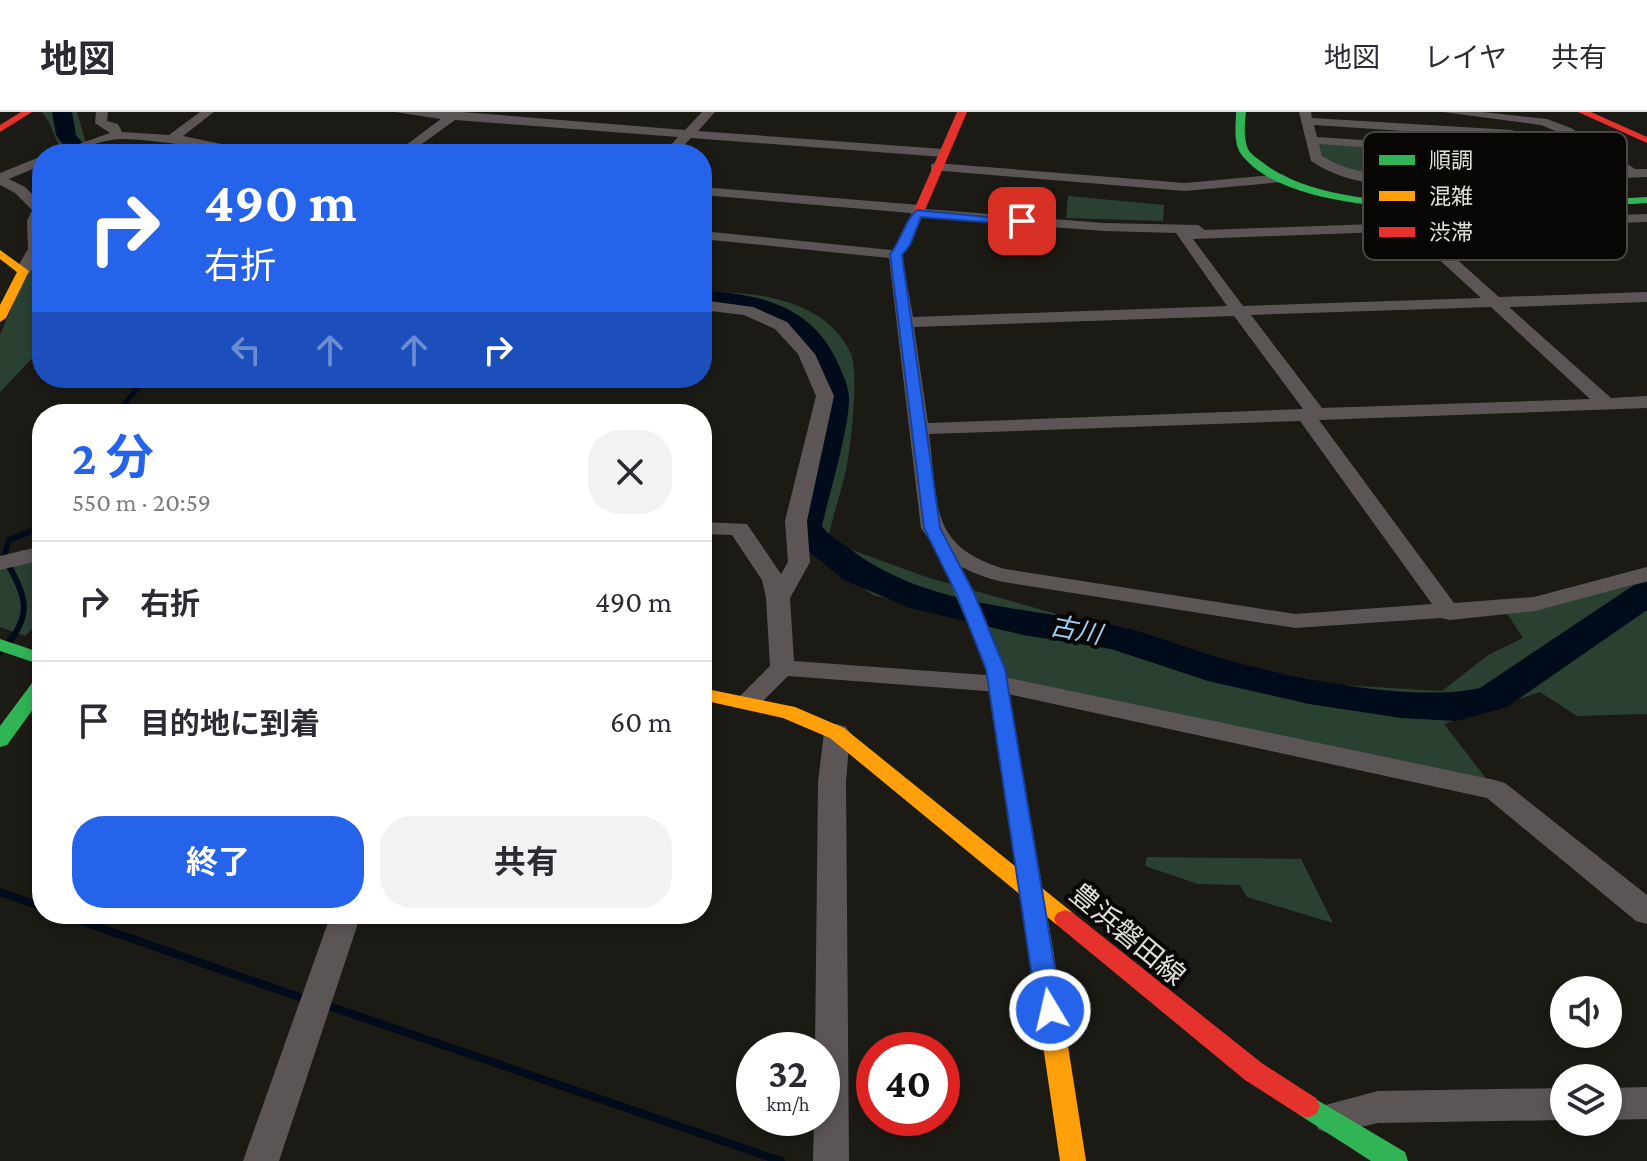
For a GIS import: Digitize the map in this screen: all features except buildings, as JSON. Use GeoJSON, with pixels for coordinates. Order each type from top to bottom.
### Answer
{"type":"FeatureCollection","features":[{"type":"Feature","properties":{"kind":"street"},"geometry":{"type":"LineString","coordinates":[[0,129],[27,112]]}},
{"type":"Feature","properties":{"kind":"street"},"geometry":{"type":"LineString","coordinates":[[102,112],[101,123],[114,127],[117,135]]}},
{"type":"Feature","properties":{"kind":"street"},"geometry":{"type":"LineString","coordinates":[[172,138],[208,112]]}},
{"type":"Feature","properties":{"kind":"street"},"geometry":{"type":"LineString","coordinates":[[401,112],[456,114],[687,135],[1185,187],[1282,178]]}},
{"type":"Feature","properties":{"kind":"street"},"geometry":{"type":"LineString","coordinates":[[678,144],[709,112]]}},
{"type":"Feature","properties":{"kind":"street"},"geometry":{"type":"LineString","coordinates":[[896,254],[904,245],[962,112]]}},
{"type":"Feature","properties":{"kind":"street"},"geometry":{"type":"LineString","coordinates":[[1241,112],[1246,154],[1282,178],[1311,189],[1363,200]]}},
{"type":"Feature","properties":{"kind":"street"},"geometry":{"type":"LineString","coordinates":[[1455,130],[1448,112],[1525,118],[1567,132]]}},
{"type":"Feature","properties":{"kind":"street"},"geometry":{"type":"LineString","coordinates":[[1583,112],[1647,140]]}},
{"type":"Feature","properties":{"kind":"street"},"geometry":{"type":"LineString","coordinates":[[414,144],[456,114]]}},
{"type":"Feature","properties":{"kind":"street"},"geometry":{"type":"LineString","coordinates":[[1363,176],[1336,170],[1316,158],[1306,117],[1484,132]]}},
{"type":"Feature","properties":{"kind":"street"},"geometry":{"type":"LineString","coordinates":[[82,144],[117,135],[172,138],[206,144]]}},
{"type":"Feature","properties":{"kind":"street"},"geometry":{"type":"LineString","coordinates":[[1310,140],[1363,144]]}},
{"type":"Feature","properties":{"kind":"street"},"geometry":{"type":"LineString","coordinates":[[0,179],[32,165]]}},
{"type":"Feature","properties":{"kind":"street"},"geometry":{"type":"LineString","coordinates":[[0,179],[20,190],[32,202]]}},
{"type":"Feature","properties":{"kind":"street"},"geometry":{"type":"LineString","coordinates":[[712,192],[918,211],[1227,232]]}},
{"type":"Feature","properties":{"kind":"street"},"geometry":{"type":"LineString","coordinates":[[1627,201],[1647,200]]}},
{"type":"Feature","properties":{"kind":"street"},"geometry":{"type":"LineString","coordinates":[[1363,227],[1182,235],[1239,311],[1450,613]]}},
{"type":"Feature","properties":{"kind":"street"},"geometry":{"type":"LineString","coordinates":[[712,236],[896,254]]}},
{"type":"Feature","properties":{"kind":"street"},"geometry":{"type":"LineString","coordinates":[[896,254],[932,528],[965,593],[999,684],[1073,1161]]}},
{"type":"Feature","properties":{"kind":"street"},"geometry":{"type":"LineString","coordinates":[[1,255],[23,271]]}},
{"type":"Feature","properties":{"kind":"street"},"geometry":{"type":"LineString","coordinates":[[0,318],[32,259]]}},
{"type":"Feature","properties":{"kind":"street"},"geometry":{"type":"LineString","coordinates":[[1449,260],[1607,404]]}},
{"type":"Feature","properties":{"kind":"street"},"geometry":{"type":"LineString","coordinates":[[907,322],[1647,297]]}},
{"type":"Feature","properties":{"kind":"street"},"geometry":{"type":"LineString","coordinates":[[712,306],[752,309],[782,326],[797,342],[825,396],[796,521],[799,562],[778,598]]}},
{"type":"Feature","properties":{"kind":"street"},"geometry":{"type":"LineString","coordinates":[[920,429],[1647,402]]}},
{"type":"Feature","properties":{"kind":"street"},"geometry":{"type":"LineString","coordinates":[[712,528],[739,529],[773,580],[778,598],[782,668]]}},
{"type":"Feature","properties":{"kind":"street"},"geometry":{"type":"LineString","coordinates":[[943,547],[966,565],[1003,575],[1278,620],[1450,613],[1535,604],[1647,574]]}},
{"type":"Feature","properties":{"kind":"street"},"geometry":{"type":"LineString","coordinates":[[0,563],[32,555]]}},
{"type":"Feature","properties":{"kind":"street"},"geometry":{"type":"LineString","coordinates":[[0,645],[32,656]]}},
{"type":"Feature","properties":{"kind":"street"},"geometry":{"type":"LineString","coordinates":[[749,700],[782,668],[999,684],[1495,790],[1647,912]]}},
{"type":"Feature","properties":{"kind":"street","name":"豊浜磐田線"},"geometry":{"type":"LineString","coordinates":[[712,695],[749,700],[807,715],[837,733],[1254,1072],[1328,1118],[1379,1155]]}},
{"type":"Feature","properties":{"kind":"street"},"geometry":{"type":"LineString","coordinates":[[0,740],[32,697]]}},
{"type":"Feature","properties":{"kind":"street"},"geometry":{"type":"LineString","coordinates":[[831,1161],[832,782],[837,733]]}},
{"type":"Feature","properties":{"kind":"street"},"geometry":{"type":"LineString","coordinates":[[261,1161],[343,924]]}},
{"type":"Feature","properties":{"kind":"street"},"geometry":{"type":"LineString","coordinates":[[1622,1104],[1647,1103]]}},
{"type":"Feature","properties":{"kind":"street"},"geometry":{"type":"LineString","coordinates":[[1328,1118],[1378,1107],[1550,1104]]}},
{"type":"Feature","properties":{"kind":"green space"},"geometry":{"type":"Polygon","coordinates":[[[42,112],[77,112],[85,140],[90,144],[58,144],[42,112]]]}},
{"type":"Feature","properties":{"kind":"green space"},"geometry":{"type":"Polygon","coordinates":[[[1310,141],[1363,146],[1363,173],[1330,167],[1310,141]]]}},
{"type":"Feature","properties":{"kind":"green space"},"geometry":{"type":"Polygon","coordinates":[[[1068,196],[1164,205],[1163,221],[1066,218],[1068,196]]]}},
{"type":"Feature","properties":{"kind":"green space"},"geometry":{"type":"Polygon","coordinates":[[[32,259],[32,358],[0,392],[0,335],[32,259]]]}},
{"type":"Feature","properties":{"kind":"green space"},"geometry":{"type":"Polygon","coordinates":[[[712,292],[766,297],[807,310],[825,321],[840,336],[851,354],[854,393],[850,445],[828,541],[926,577],[1227,662],[1339,685],[1442,691],[1488,655],[1523,638],[1506,612],[1647,574],[1647,714],[1577,716],[1540,692],[1444,724],[1495,790],[999,684],[976,621],[873,595],[797,543],[825,396],[802,349],[757,311],[712,311],[712,292]]]}},
{"type":"Feature","properties":{"kind":"green space"},"geometry":{"type":"Polygon","coordinates":[[[23,550],[32,550],[32,629],[25,636],[0,627],[0,562],[23,550]]]}},
{"type":"Feature","properties":{"kind":"green space"},"geometry":{"type":"Polygon","coordinates":[[[1147,857],[1301,859],[1333,923],[1247,897],[1240,885],[1198,884],[1145,866],[1147,857]]]}},
{"type":"Feature","properties":{"kind":"waterway","name":"古川"},"geometry":{"type":"LineString","coordinates":[[62,112],[66,135],[72,144]]}},
{"type":"Feature","properties":{"kind":"waterway","name":"古川"},"geometry":{"type":"LineString","coordinates":[[712,299],[751,303],[772,310],[806,334],[818,351],[835,398],[805,526],[814,539],[857,572],[923,600],[1023,623],[1116,638],[1222,672],[1309,691],[1401,704],[1456,707],[1493,698],[1647,593]]}},
{"type":"Feature","properties":{"kind":"waterway"},"geometry":{"type":"LineString","coordinates":[[124,404],[138,388]]}},
{"type":"Feature","properties":{"kind":"waterway"},"geometry":{"type":"LineString","coordinates":[[0,652],[19,627],[24,606],[18,584],[4,557],[9,540],[32,531]]}},
{"type":"Feature","properties":{"kind":"waterway"},"geometry":{"type":"LineString","coordinates":[[0,892],[32,903]]}},
{"type":"Feature","properties":{"kind":"waterway"},"geometry":{"type":"LineString","coordinates":[[90,924],[308,1000]]}},
{"type":"Feature","properties":{"kind":"waterway"},"geometry":{"type":"LineString","coordinates":[[323,1004],[781,1161]]}},
{"type":"Feature","properties":{"kind":"traffic: fast"},"geometry":{"type":"LineString","coordinates":[[1241,112],[1243,150],[1277,177],[1321,193],[1363,200]]}},
{"type":"Feature","properties":{"kind":"traffic: fast"},"geometry":{"type":"LineString","coordinates":[[1627,201],[1647,200]]}},
{"type":"Feature","properties":{"kind":"traffic: fast"},"geometry":{"type":"LineString","coordinates":[[943,547],[996,669],[1041,950]]}},
{"type":"Feature","properties":{"kind":"traffic: fast"},"geometry":{"type":"LineString","coordinates":[[0,645],[32,656]]}},
{"type":"Feature","properties":{"kind":"traffic: fast"},"geometry":{"type":"LineString","coordinates":[[0,740],[32,697]]}},
{"type":"Feature","properties":{"kind":"traffic: fast"},"geometry":{"type":"LineString","coordinates":[[1307,1106],[1395,1161]]}},
{"type":"Feature","properties":{"kind":"traffic: slow"},"geometry":{"type":"LineString","coordinates":[[0,253],[23,271],[0,318]]}},
{"type":"Feature","properties":{"kind":"traffic: slow"},"geometry":{"type":"LineString","coordinates":[[712,696],[788,712],[837,733],[1065,919]]}},
{"type":"Feature","properties":{"kind":"traffic: slow"},"geometry":{"type":"LineString","coordinates":[[1041,950],[1073,1161]]}},
{"type":"Feature","properties":{"kind":"traffic: jam"},"geometry":{"type":"LineString","coordinates":[[0,129],[27,112]]}},
{"type":"Feature","properties":{"kind":"traffic: jam"},"geometry":{"type":"LineString","coordinates":[[896,254],[904,245],[962,112]]}},
{"type":"Feature","properties":{"kind":"traffic: jam"},"geometry":{"type":"LineString","coordinates":[[1583,112],[1647,140]]}},
{"type":"Feature","properties":{"kind":"traffic: jam"},"geometry":{"type":"LineString","coordinates":[[1065,919],[1254,1072],[1307,1106]]}},
{"type":"Feature","properties":{"kind":"route"},"geometry":{"type":"LineString","coordinates":[[1022,221],[917,213],[904,245],[896,254],[932,528],[965,593],[996,669],[1050,1010]]}}]}
